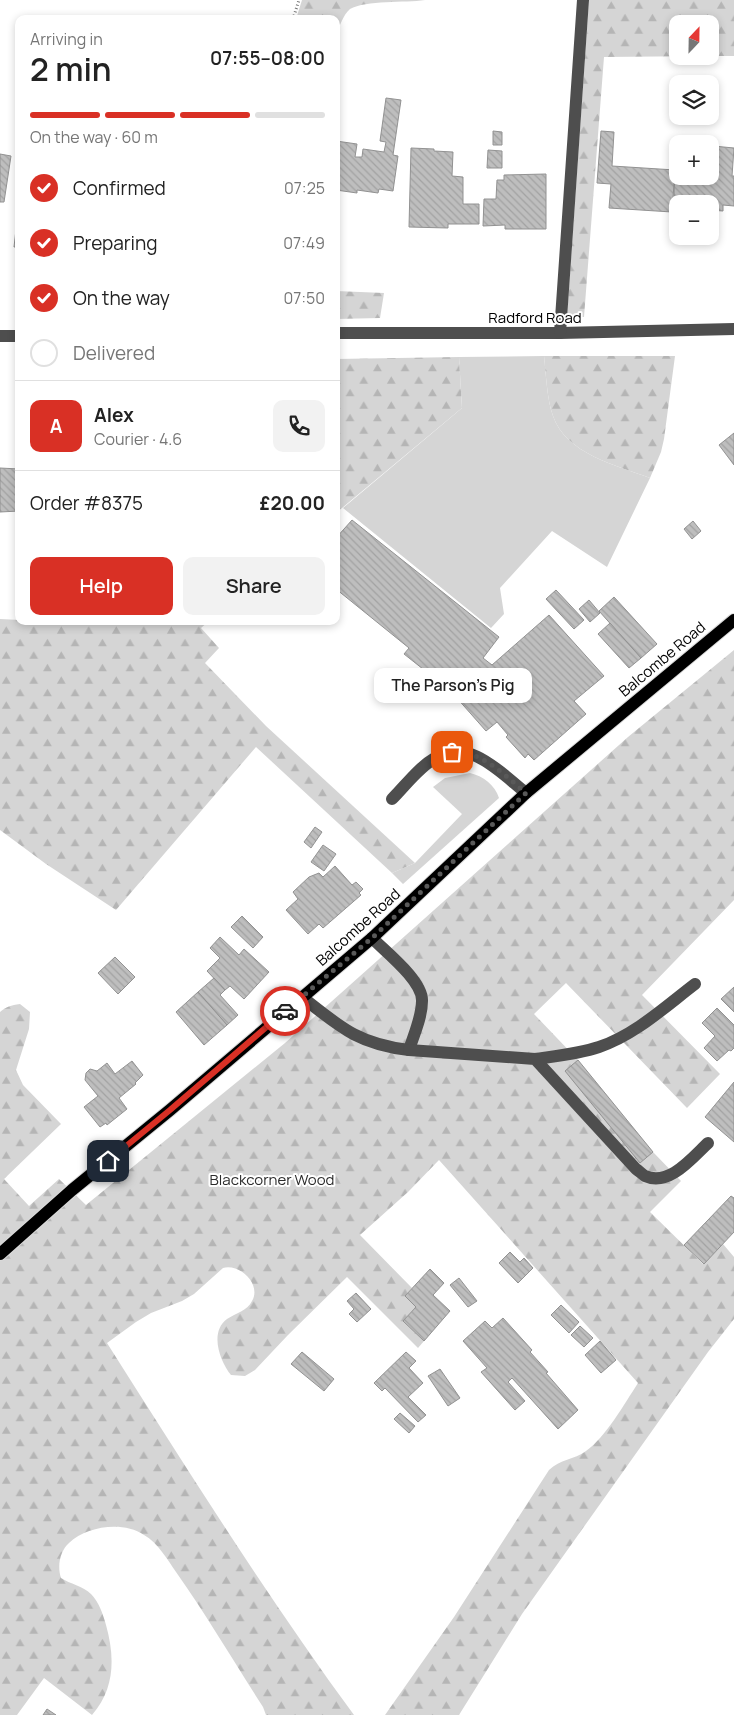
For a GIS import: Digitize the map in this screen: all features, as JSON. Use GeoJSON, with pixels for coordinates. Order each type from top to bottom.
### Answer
{"type":"FeatureCollection","features":[{"type":"Feature","properties":{"kind":"main road","name":"Balcombe Road"},"geometry":{"type":"LineString","coordinates":[[0,1254],[72,1190],[170,1110],[372,938],[526,793],[734,620]]}},
{"type":"Feature","properties":{"kind":"street"},"geometry":{"type":"LineString","coordinates":[[560,334],[583,0]]}},
{"type":"Feature","properties":{"kind":"street","name":"Radford Road"},"geometry":{"type":"LineString","coordinates":[[340,334],[560,334],[734,329]]}},
{"type":"Feature","properties":{"kind":"street"},"geometry":{"type":"LineString","coordinates":[[0,336],[15,336]]}},
{"type":"Feature","properties":{"kind":"street"},"geometry":{"type":"LineString","coordinates":[[392,799],[429,762],[440,755],[452,752],[466,752],[479,756],[526,793]]}},
{"type":"Feature","properties":{"kind":"street"},"geometry":{"type":"LineString","coordinates":[[372,938],[412,977],[420,988],[423,998],[421,1010],[409,1050]]}},
{"type":"Feature","properties":{"kind":"street"},"geometry":{"type":"LineString","coordinates":[[302,997],[337,1025],[357,1036],[388,1047],[535,1059],[580,1052],[600,1047],[618,1039],[637,1028],[695,984]]}},
{"type":"Feature","properties":{"kind":"street"},"geometry":{"type":"LineString","coordinates":[[535,1059],[636,1169],[646,1176],[658,1178],[673,1174],[708,1143]]}},
{"type":"Feature","properties":{"kind":"path"},"geometry":{"type":"LineString","coordinates":[[294,15],[299,0]]}},
{"type":"Feature","properties":{"kind":"green space"},"geometry":{"type":"Polygon","coordinates":[[[302,0],[425,0],[357,6],[348,11],[340,26],[340,15],[297,15],[302,0]]]}},
{"type":"Feature","properties":{"kind":"green space"},"geometry":{"type":"Polygon","coordinates":[[[589,0],[734,0],[734,56],[719,56],[719,15],[669,15],[669,56],[604,57],[584,317],[567,317],[589,0]]]}},
{"type":"Feature","properties":{"kind":"green space"},"geometry":{"type":"Polygon","coordinates":[[[340,291],[384,293],[380,318],[340,319],[340,291]]]}},
{"type":"Feature","properties":{"kind":"green space"},"geometry":{"type":"Polygon","coordinates":[[[544,356],[551,410],[560,429],[569,440],[580,449],[608,463],[650,478],[607,567],[552,531],[500,588],[504,614],[491,628],[343,508],[462,408],[459,357],[544,356]]]}},
{"type":"Feature","properties":{"kind":"green space"},"geometry":{"type":"Polygon","coordinates":[[[544,356],[675,356],[664,439],[661,452],[650,478],[608,463],[580,449],[569,440],[560,429],[551,410],[544,356]]]}},
{"type":"Feature","properties":{"kind":"green space"},"geometry":{"type":"Polygon","coordinates":[[[459,357],[462,408],[340,510],[340,359],[459,357]]]}},
{"type":"Feature","properties":{"kind":"green space"},"geometry":{"type":"Polygon","coordinates":[[[0,619],[15,620],[15,625],[204,625],[201,628],[219,648],[205,663],[266,726],[415,863],[392,873],[256,747],[116,910],[46,864],[0,830],[0,619]]]}},
{"type":"Feature","properties":{"kind":"green space","name":"Blackcorner Wood"},"geometry":{"type":"Polygon","coordinates":[[[734,650],[734,900],[642,995],[720,1074],[687,1108],[566,983],[534,1014],[578,1060],[586,1073],[653,1152],[681,1181],[650,1212],[703,1264],[723,1244],[734,1257],[734,1319],[708,1352],[522,1614],[459,1715],[385,1715],[454,1617],[549,1470],[553,1466],[581,1454],[593,1445],[614,1420],[638,1383],[439,1160],[408,1192],[360,1235],[412,1288],[405,1296],[416,1307],[403,1321],[424,1341],[418,1348],[347,1277],[255,1370],[245,1376],[231,1375],[220,1355],[217,1339],[218,1331],[227,1319],[244,1310],[250,1304],[254,1288],[247,1276],[242,1272],[229,1267],[223,1268],[194,1294],[182,1301],[151,1313],[107,1343],[258,1578],[354,1715],[266,1715],[263,1707],[210,1622],[154,1542],[144,1535],[126,1528],[105,1527],[85,1533],[69,1543],[61,1554],[59,1564],[61,1578],[91,1594],[98,1604],[105,1621],[112,1661],[109,1684],[100,1705],[92,1715],[44,1678],[17,1715],[0,1715],[0,1012],[9,1006],[20,1004],[30,1012],[29,1029],[16,1070],[23,1085],[61,1124],[4,1179],[29,1206],[59,1179],[86,1205],[285,1043],[628,737],[734,650]]]}},
{"type":"Feature","properties":{"kind":"green space"},"geometry":{"type":"Polygon","coordinates":[[[470,773],[488,782],[495,789],[499,798],[403,884],[392,873],[415,863],[462,814],[433,787],[445,778],[470,773]]]}},
{"type":"Feature","properties":{"kind":"building"},"geometry":{"type":"Polygon","coordinates":[[[386,98],[401,100],[393,155],[398,156],[393,191],[379,189],[378,193],[357,190],[357,193],[340,191],[340,142],[357,144],[355,157],[362,157],[363,149],[384,152],[386,142],[380,141],[386,98]]]}},
{"type":"Feature","properties":{"kind":"building"},"geometry":{"type":"Polygon","coordinates":[[[493,131],[502,132],[502,145],[493,145],[493,131]]]}},
{"type":"Feature","properties":{"kind":"building"},"geometry":{"type":"Polygon","coordinates":[[[601,131],[614,132],[612,166],[669,170],[669,185],[674,185],[673,195],[669,195],[669,212],[609,208],[611,184],[597,183],[601,131]]]}},
{"type":"Feature","properties":{"kind":"building"},"geometry":{"type":"Polygon","coordinates":[[[719,147],[734,148],[732,176],[734,176],[734,206],[723,205],[723,211],[719,211],[719,195],[674,195],[674,185],[719,185],[719,147]]]}},
{"type":"Feature","properties":{"kind":"building"},"geometry":{"type":"Polygon","coordinates":[[[411,148],[453,152],[452,176],[463,177],[463,204],[479,204],[479,224],[448,224],[448,228],[409,227],[411,148]]]}},
{"type":"Feature","properties":{"kind":"building"},"geometry":{"type":"Polygon","coordinates":[[[488,150],[502,151],[502,168],[487,168],[488,150]]]}},
{"type":"Feature","properties":{"kind":"building"},"geometry":{"type":"Polygon","coordinates":[[[0,154],[11,156],[4,202],[0,202],[0,154]]]}},
{"type":"Feature","properties":{"kind":"building"},"geometry":{"type":"Polygon","coordinates":[[[546,174],[546,229],[505,229],[505,225],[483,226],[484,199],[496,199],[497,180],[504,180],[504,175],[546,174]]]}},
{"type":"Feature","properties":{"kind":"building"},"geometry":{"type":"Polygon","coordinates":[[[734,433],[734,465],[719,445],[734,433]]]}},
{"type":"Feature","properties":{"kind":"building"},"geometry":{"type":"Polygon","coordinates":[[[0,468],[15,469],[15,511],[0,512],[0,468]]]}},
{"type":"Feature","properties":{"kind":"building"},"geometry":{"type":"Polygon","coordinates":[[[352,520],[499,637],[483,658],[492,665],[549,615],[604,676],[574,701],[586,714],[534,760],[528,754],[525,758],[506,737],[508,735],[497,722],[486,731],[457,696],[404,654],[409,648],[340,592],[340,534],[352,520]]]}},
{"type":"Feature","properties":{"kind":"building"},"geometry":{"type":"Polygon","coordinates":[[[693,521],[701,531],[692,539],[684,529],[693,521]]]}},
{"type":"Feature","properties":{"kind":"building"},"geometry":{"type":"Polygon","coordinates":[[[556,590],[584,620],[574,629],[546,599],[556,590]]]}},
{"type":"Feature","properties":{"kind":"building"},"geometry":{"type":"Polygon","coordinates":[[[614,597],[657,644],[641,658],[599,611],[614,597]]]}},
{"type":"Feature","properties":{"kind":"building"},"geometry":{"type":"Polygon","coordinates":[[[589,600],[600,613],[590,622],[579,609],[589,600]]]}},
{"type":"Feature","properties":{"kind":"building"},"geometry":{"type":"Polygon","coordinates":[[[610,623],[641,658],[629,668],[598,634],[610,623]]]}},
{"type":"Feature","properties":{"kind":"building"},"geometry":{"type":"Polygon","coordinates":[[[315,827],[322,832],[311,848],[304,842],[315,827]]]}},
{"type":"Feature","properties":{"kind":"building"},"geometry":{"type":"Polygon","coordinates":[[[323,845],[336,854],[324,871],[311,862],[323,845]]]}},
{"type":"Feature","properties":{"kind":"building"},"geometry":{"type":"Polygon","coordinates":[[[335,866],[352,885],[356,882],[363,889],[359,893],[361,895],[323,928],[319,924],[308,934],[286,910],[298,899],[293,892],[309,877],[319,873],[323,877],[335,866]]]}},
{"type":"Feature","properties":{"kind":"building"},"geometry":{"type":"Polygon","coordinates":[[[242,916],[263,937],[253,948],[231,927],[242,916]]]}},
{"type":"Feature","properties":{"kind":"building"},"geometry":{"type":"Polygon","coordinates":[[[220,937],[239,955],[244,949],[269,972],[244,999],[230,986],[225,990],[207,971],[220,958],[210,948],[220,937]]]}},
{"type":"Feature","properties":{"kind":"building"},"geometry":{"type":"Polygon","coordinates":[[[115,957],[135,977],[118,994],[98,973],[115,957]]]}},
{"type":"Feature","properties":{"kind":"building"},"geometry":{"type":"Polygon","coordinates":[[[214,978],[225,990],[220,995],[238,1015],[227,1025],[198,992],[214,978]]]}},
{"type":"Feature","properties":{"kind":"building"},"geometry":{"type":"Polygon","coordinates":[[[734,987],[734,1012],[721,999],[734,987]]]}},
{"type":"Feature","properties":{"kind":"building"},"geometry":{"type":"Polygon","coordinates":[[[198,992],[227,1025],[204,1045],[176,1012],[198,992]]]}},
{"type":"Feature","properties":{"kind":"building"},"geometry":{"type":"Polygon","coordinates":[[[717,1008],[734,1025],[734,1048],[717,1061],[704,1048],[715,1036],[702,1023],[717,1008]]]}},
{"type":"Feature","properties":{"kind":"building"},"geometry":{"type":"Polygon","coordinates":[[[578,1060],[653,1152],[640,1163],[565,1071],[578,1060]]]}},
{"type":"Feature","properties":{"kind":"building"},"geometry":{"type":"Polygon","coordinates":[[[132,1061],[143,1075],[136,1084],[119,1098],[127,1109],[107,1125],[106,1123],[100,1127],[84,1107],[98,1096],[85,1080],[86,1073],[90,1069],[97,1071],[107,1063],[115,1074],[132,1061]]]}},
{"type":"Feature","properties":{"kind":"building"},"geometry":{"type":"Polygon","coordinates":[[[734,1082],[734,1142],[705,1117],[734,1082]]]}},
{"type":"Feature","properties":{"kind":"building"},"geometry":{"type":"Polygon","coordinates":[[[731,1196],[734,1198],[734,1232],[704,1264],[684,1245],[731,1196]]]}},
{"type":"Feature","properties":{"kind":"building"},"geometry":{"type":"Polygon","coordinates":[[[510,1252],[520,1262],[524,1258],[533,1268],[518,1283],[499,1263],[510,1252]]]}},
{"type":"Feature","properties":{"kind":"building"},"geometry":{"type":"Polygon","coordinates":[[[430,1269],[444,1283],[433,1295],[450,1311],[424,1341],[403,1321],[416,1307],[405,1296],[430,1269]]]}},
{"type":"Feature","properties":{"kind":"building"},"geometry":{"type":"Polygon","coordinates":[[[459,1278],[477,1301],[468,1307],[450,1285],[459,1278]]]}},
{"type":"Feature","properties":{"kind":"building"},"geometry":{"type":"Polygon","coordinates":[[[356,1293],[371,1309],[357,1322],[349,1314],[354,1309],[347,1301],[356,1293]]]}},
{"type":"Feature","properties":{"kind":"building"},"geometry":{"type":"Polygon","coordinates":[[[561,1305],[579,1322],[569,1333],[551,1315],[561,1305]]]}},
{"type":"Feature","properties":{"kind":"building"},"geometry":{"type":"Polygon","coordinates":[[[503,1318],[532,1350],[530,1352],[548,1372],[546,1373],[578,1410],[558,1429],[512,1378],[508,1382],[525,1401],[515,1410],[481,1372],[487,1368],[463,1341],[485,1321],[492,1328],[503,1318]]]}},
{"type":"Feature","properties":{"kind":"building"},"geometry":{"type":"Polygon","coordinates":[[[580,1326],[593,1338],[584,1347],[571,1335],[580,1326]]]}},
{"type":"Feature","properties":{"kind":"building"},"geometry":{"type":"Polygon","coordinates":[[[600,1341],[616,1360],[601,1373],[585,1355],[600,1341]]]}},
{"type":"Feature","properties":{"kind":"building"},"geometry":{"type":"Polygon","coordinates":[[[302,1352],[334,1379],[324,1391],[291,1364],[302,1352]]]}},
{"type":"Feature","properties":{"kind":"building"},"geometry":{"type":"Polygon","coordinates":[[[406,1352],[416,1361],[409,1368],[423,1383],[408,1397],[426,1415],[418,1422],[385,1388],[382,1391],[374,1383],[406,1352]]]}},
{"type":"Feature","properties":{"kind":"building"},"geometry":{"type":"Polygon","coordinates":[[[440,1369],[460,1398],[448,1406],[428,1376],[440,1369]]]}},
{"type":"Feature","properties":{"kind":"building"},"geometry":{"type":"Polygon","coordinates":[[[400,1413],[415,1426],[409,1433],[394,1419],[400,1413]]]}},
{"type":"Feature","properties":{"kind":"building"},"geometry":{"type":"Polygon","coordinates":[[[47,1709],[56,1715],[43,1715],[47,1709]]]}},
{"type":"Feature","properties":{"kind":"way so far"},"geometry":{"type":"LineString","coordinates":[[285,1011],[372,938],[526,793],[479,756],[466,752],[452,752]]}},
{"type":"Feature","properties":{"kind":"place","name":"The Parson's Pig"},"geometry":{"type":"Point","coordinates":[452,752]}},
{"type":"Feature","properties":{"kind":"route"},"geometry":{"type":"LineString","coordinates":[[108,1161],[285,1011]]}}]}
